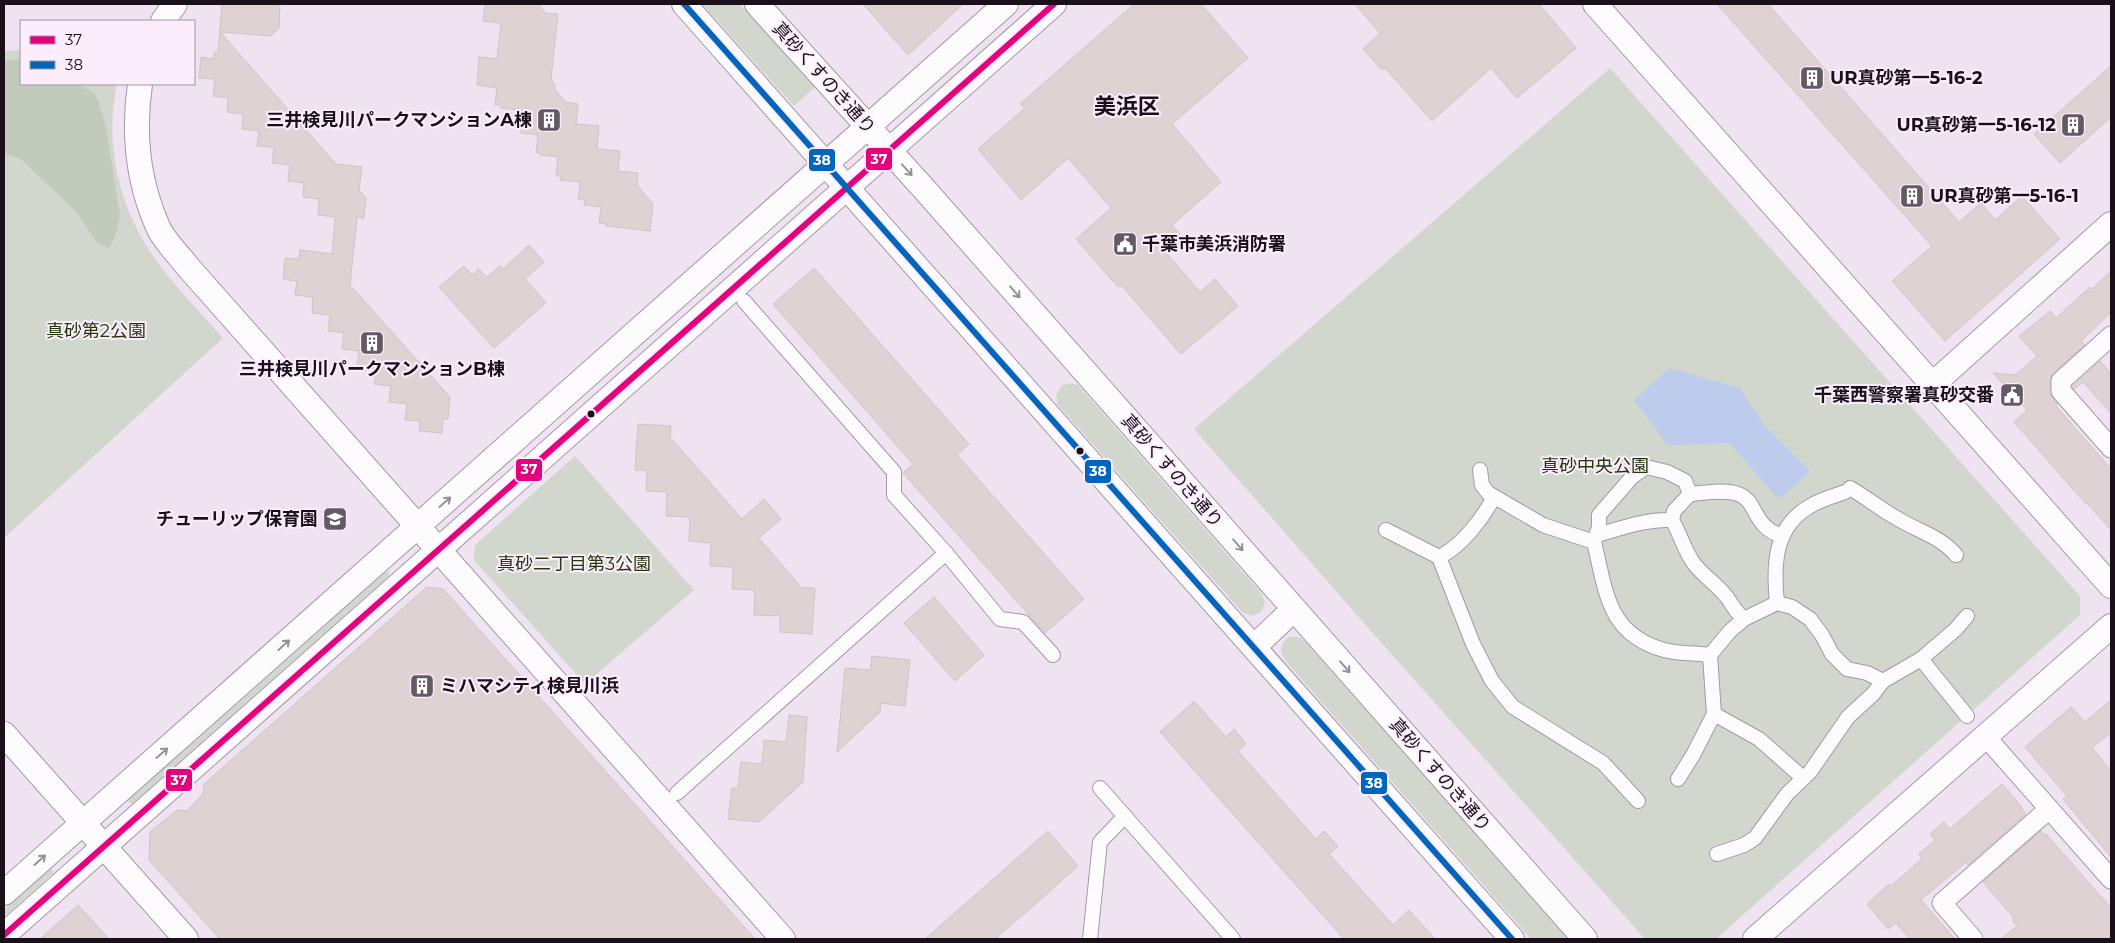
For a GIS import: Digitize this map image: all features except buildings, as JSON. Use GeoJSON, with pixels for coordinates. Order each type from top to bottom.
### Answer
{"type":"FeatureCollection","features":[{"type":"Feature","properties":{"kind":"street"},"geometry":{"type":"LineString","coordinates":[[165,20],[175,4]]}},
{"type":"Feature","properties":{"kind":"street"},"geometry":{"type":"LineString","coordinates":[[684,4],[1512,939]]}},
{"type":"Feature","properties":{"kind":"street","name":"真砂くすのき通り"},"geometry":{"type":"LineString","coordinates":[[757,4],[868,126],[1585,939]]}},
{"type":"Feature","properties":{"kind":"street"},"geometry":{"type":"LineString","coordinates":[[4,893],[1006,4]]}},
{"type":"Feature","properties":{"kind":"street"},"geometry":{"type":"LineString","coordinates":[[4,935],[1054,4]]}},
{"type":"Feature","properties":{"kind":"street"},"geometry":{"type":"LineString","coordinates":[[1596,4],[2111,586]]}},
{"type":"Feature","properties":{"kind":"street"},"geometry":{"type":"LineString","coordinates":[[140,85],[136,137],[144,187],[158,229],[188,267],[784,939]]}},
{"type":"Feature","properties":{"kind":"street"},"geometry":{"type":"LineString","coordinates":[[1932,385],[2111,224]]}},
{"type":"Feature","properties":{"kind":"street"},"geometry":{"type":"LineString","coordinates":[[744,301],[894,472],[894,495],[946,553],[1000,619],[1023,622],[1053,655]]}},
{"type":"Feature","properties":{"kind":"street"},"geometry":{"type":"LineString","coordinates":[[2111,336],[2061,381],[2060,391],[2111,448]]}},
{"type":"Feature","properties":{"kind":"street"},"geometry":{"type":"LineString","coordinates":[[1690,494],[1685,481],[1667,472],[1646,467],[1632,477],[1599,515],[1596,538],[1610,607],[1621,626],[1643,641],[1664,650],[1710,655]]}},
{"type":"Feature","properties":{"kind":"street"},"geometry":{"type":"LineString","coordinates":[[1480,470],[1482,485],[1488,493],[1543,526],[1596,538],[1641,523],[1672,520]]}},
{"type":"Feature","properties":{"kind":"street"},"geometry":{"type":"LineString","coordinates":[[1777,603],[1777,549],[1785,528],[1812,504],[1847,490],[1948,545],[1956,555]]}},
{"type":"Feature","properties":{"kind":"street"},"geometry":{"type":"LineString","coordinates":[[1744,619],[1736,613],[1725,594],[1694,564],[1682,545],[1679,532],[1672,520],[1674,511],[1690,494],[1738,494],[1748,501],[1763,526],[1771,532],[1782,536]]}},
{"type":"Feature","properties":{"kind":"street"},"geometry":{"type":"LineString","coordinates":[[1439,557],[1469,533],[1494,497]]}},
{"type":"Feature","properties":{"kind":"street"},"geometry":{"type":"LineString","coordinates":[[1386,530],[1439,557],[1473,644],[1492,681],[1513,708],[1602,763],[1638,801]]}},
{"type":"Feature","properties":{"kind":"street"},"geometry":{"type":"LineString","coordinates":[[677,793],[946,553]]}},
{"type":"Feature","properties":{"kind":"street"},"geometry":{"type":"LineString","coordinates":[[1678,779],[1714,714],[1710,655],[1730,631],[1744,619],[1777,603],[1792,607],[1810,619],[1822,635],[1832,654],[1847,669],[1867,672],[1883,681]]}},
{"type":"Feature","properties":{"kind":"street"},"geometry":{"type":"LineString","coordinates":[[1254,647],[1294,609]]}},
{"type":"Feature","properties":{"kind":"street"},"geometry":{"type":"LineString","coordinates":[[1717,854],[1744,845],[1755,838],[1787,794],[1810,772],[1848,717],[1873,694],[1883,681],[1922,659],[1956,629],[1967,616]]}},
{"type":"Feature","properties":{"kind":"street"},"geometry":{"type":"LineString","coordinates":[[1756,939],[2111,626]]}},
{"type":"Feature","properties":{"kind":"street"},"geometry":{"type":"LineString","coordinates":[[1922,659],[1967,716]]}},
{"type":"Feature","properties":{"kind":"street"},"geometry":{"type":"LineString","coordinates":[[1714,714],[1759,738],[1803,778]]}},
{"type":"Feature","properties":{"kind":"street"},"geometry":{"type":"LineString","coordinates":[[4,734],[186,939]]}},
{"type":"Feature","properties":{"kind":"street"},"geometry":{"type":"LineString","coordinates":[[1985,736],[2111,879]]}},
{"type":"Feature","properties":{"kind":"street"},"geometry":{"type":"LineString","coordinates":[[1100,788],[1233,939]]}},
{"type":"Feature","properties":{"kind":"street"},"geometry":{"type":"LineString","coordinates":[[1973,939],[1942,903],[2049,809]]}},
{"type":"Feature","properties":{"kind":"street"},"geometry":{"type":"LineString","coordinates":[[1090,939],[1100,842],[1125,816]]}},
{"type":"Feature","properties":{"kind":"green space"},"geometry":{"type":"Polygon","coordinates":[[[702,4],[740,4],[815,87],[794,106],[702,4]]]}},
{"type":"Feature","properties":{"kind":"green space","name":"真砂第2公園"},"geometry":{"type":"Polygon","coordinates":[[[20,50],[20,85],[117,85],[113,106],[112,129],[114,152],[123,196],[132,218],[142,238],[162,268],[223,338],[4,538],[4,51],[20,50]]]}},
{"type":"Feature","properties":{"kind":"green space"},"geometry":{"type":"Polygon","coordinates":[[[20,59],[20,85],[80,85],[94,93],[106,128],[120,216],[115,237],[109,248],[98,244],[77,213],[21,159],[4,153],[4,61],[20,59]]]}},
{"type":"Feature","properties":{"kind":"green space","name":"真砂中央公園"},"geometry":{"type":"Polygon","coordinates":[[[1610,68],[2080,596],[2080,615],[1716,939],[1645,939],[1194,429],[1610,68]]]}},
{"type":"Feature","properties":{"kind":"green space"},"geometry":{"type":"Polygon","coordinates":[[[1070,383],[1078,385],[1261,593],[1265,602],[1261,612],[1253,616],[1243,613],[1058,405],[1056,396],[1061,386],[1070,383]]]}},
{"type":"Feature","properties":{"kind":"green space","name":"真砂二丁目第3公園"},"geometry":{"type":"Polygon","coordinates":[[[575,456],[694,590],[585,684],[474,560],[475,545],[575,456]]]}},
{"type":"Feature","properties":{"kind":"green space"},"geometry":{"type":"Polygon","coordinates":[[[385,572],[389,572],[389,576],[133,803],[129,803],[129,798],[385,572]]]}},
{"type":"Feature","properties":{"kind":"green space"},"geometry":{"type":"Polygon","coordinates":[[[1289,636],[1301,638],[1309,646],[1569,939],[1531,939],[1289,665],[1283,657],[1281,650],[1289,636]]]}},
{"type":"Feature","properties":{"kind":"green space"},"geometry":{"type":"Polygon","coordinates":[[[50,869],[53,870],[53,873],[4,917],[4,910],[50,869]]]}},
{"type":"Feature","properties":{"kind":"water"},"geometry":{"type":"Polygon","coordinates":[[[1669,368],[1740,388],[1764,425],[1810,471],[1779,499],[1729,443],[1668,445],[1634,400],[1669,368]]]}},
{"type":"Feature","properties":{"kind":"transit line","name":"38"},"geometry":{"type":"LineString","coordinates":[[684,4],[1512,939]]}},
{"type":"Feature","properties":{"kind":"transit line","name":"37"},"geometry":{"type":"LineString","coordinates":[[4,935],[1054,4]]}},
{"type":"Feature","properties":{"kind":"place","name":"UR真砂第一5-16-2"},"geometry":{"type":"Point","coordinates":[1812,78]}},
{"type":"Feature","properties":{"kind":"place","name":"三井検見川パークマンションA棟"},"geometry":{"type":"Point","coordinates":[549,120]}},
{"type":"Feature","properties":{"kind":"place","name":"UR真砂第一5-16-12"},"geometry":{"type":"Point","coordinates":[2073,125]}},
{"type":"Feature","properties":{"kind":"place","name":"UR真砂第一5-16-1"},"geometry":{"type":"Point","coordinates":[1912,196]}},
{"type":"Feature","properties":{"kind":"place","name":"千葉市美浜消防署"},"geometry":{"type":"Point","coordinates":[1125,244]}},
{"type":"Feature","properties":{"kind":"place","name":"三井検見川パークマンションB棟"},"geometry":{"type":"Point","coordinates":[372,343]}},
{"type":"Feature","properties":{"kind":"place","name":"千葉西警察署真砂交番"},"geometry":{"type":"Point","coordinates":[2012,395]}},
{"type":"Feature","properties":{"kind":"place","name":"チューリップ保育園"},"geometry":{"type":"Point","coordinates":[335,519]}},
{"type":"Feature","properties":{"kind":"place","name":"ミハマシティ検見川浜"},"geometry":{"type":"Point","coordinates":[422,686]}},
{"type":"Feature","properties":{"kind":"district","name":"美浜区"},"geometry":{"type":"Point","coordinates":[1127,106]}}]}
